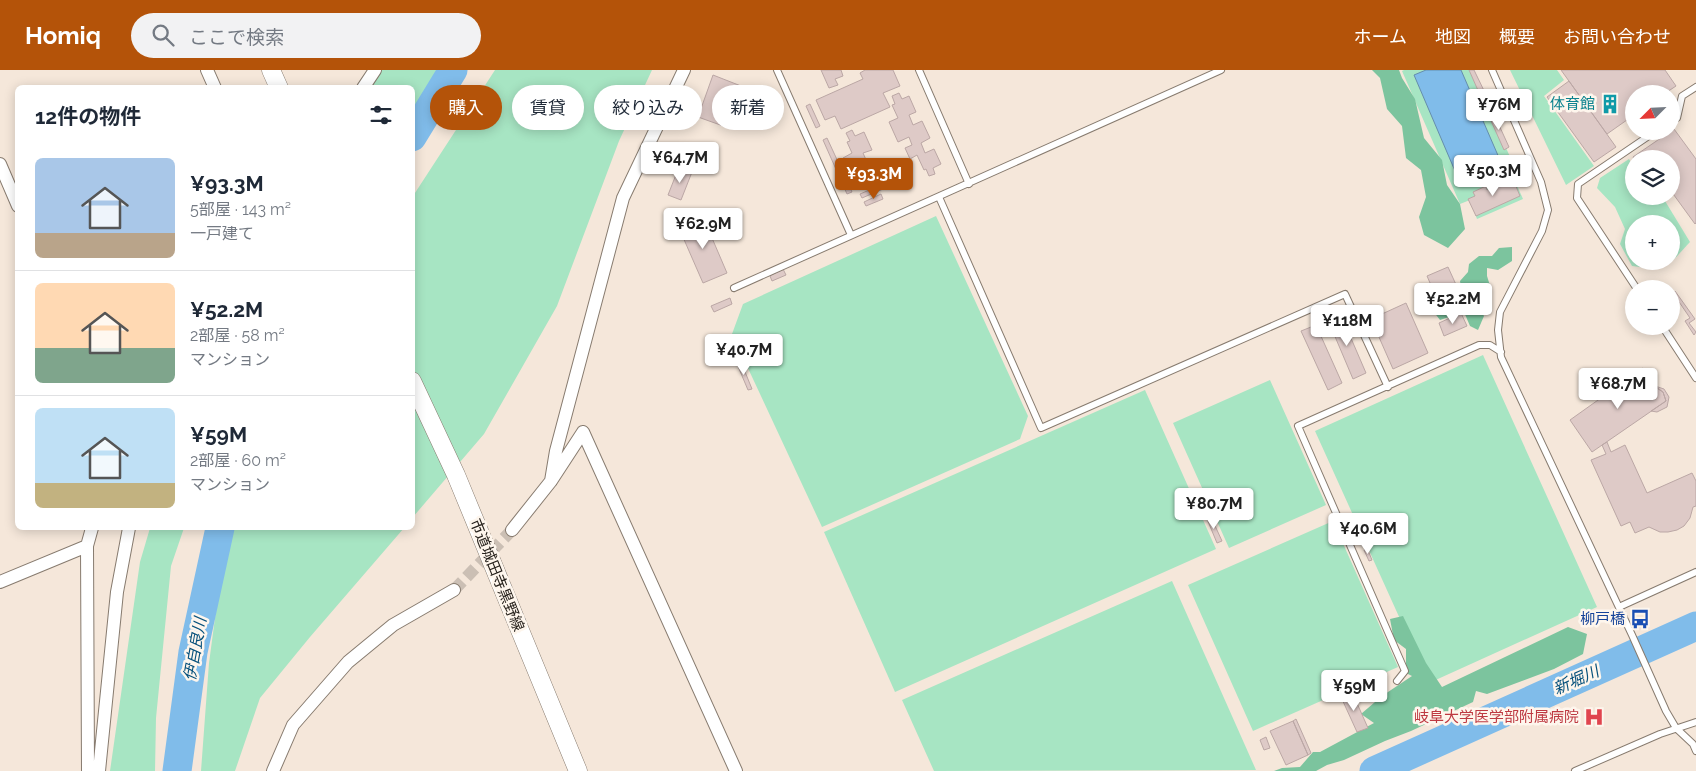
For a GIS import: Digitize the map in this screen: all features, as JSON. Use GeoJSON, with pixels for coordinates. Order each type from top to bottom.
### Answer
{"type":"FeatureCollection","features":[{"type":"Feature","properties":{"kind":"street"},"geometry":{"type":"LineString","coordinates":[[207,70],[214,85]]}},
{"type":"Feature","properties":{"kind":"street"},"geometry":{"type":"LineString","coordinates":[[271,70],[278,85]]}},
{"type":"Feature","properties":{"kind":"street"},"geometry":{"type":"LineString","coordinates":[[365,85],[376,70]]}},
{"type":"Feature","properties":{"kind":"street"},"geometry":{"type":"LineString","coordinates":[[551,481],[556,451],[623,198],[684,70]]}},
{"type":"Feature","properties":{"kind":"street"},"geometry":{"type":"LineString","coordinates":[[0,164],[15,199]]}},
{"type":"Feature","properties":{"kind":"street","name":"市道城田寺黒野線"},"geometry":{"type":"LineString","coordinates":[[415,387],[456,475],[578,771]]}},
{"type":"Feature","properties":{"kind":"street"},"geometry":{"type":"LineString","coordinates":[[512,530],[551,481],[583,432],[736,771]]}},
{"type":"Feature","properties":{"kind":"street"},"geometry":{"type":"LineString","coordinates":[[88,771],[87,546],[91,530]]}},
{"type":"Feature","properties":{"kind":"street"},"geometry":{"type":"LineString","coordinates":[[99,771],[117,592],[129,530]]}},
{"type":"Feature","properties":{"kind":"street"},"geometry":{"type":"LineString","coordinates":[[0,582],[87,546]]}},
{"type":"Feature","properties":{"kind":"street"},"geometry":{"type":"LineString","coordinates":[[273,771],[294,725],[348,662],[393,625],[454,590]]}},
{"type":"Feature","properties":{"kind":"lane"},"geometry":{"type":"LineString","coordinates":[[777,70],[851,235]]}},
{"type":"Feature","properties":{"kind":"lane"},"geometry":{"type":"LineString","coordinates":[[919,70],[969,184]]}},
{"type":"Feature","properties":{"kind":"lane"},"geometry":{"type":"LineString","coordinates":[[734,288],[1221,70]]}},
{"type":"Feature","properties":{"kind":"lane"},"geometry":{"type":"LineString","coordinates":[[1492,70],[1541,182],[1548,210],[1542,231],[1500,312],[1498,330],[1501,357],[1666,711],[1676,728],[1693,744],[1696,751]]}},
{"type":"Feature","properties":{"kind":"lane"},"geometry":{"type":"LineString","coordinates":[[1680,105],[1682,96],[1696,87]]}},
{"type":"Feature","properties":{"kind":"lane"},"geometry":{"type":"LineString","coordinates":[[1631,280],[1577,198],[1578,184],[1643,140]]}},
{"type":"Feature","properties":{"kind":"lane"},"geometry":{"type":"LineString","coordinates":[[939,197],[1041,428],[1345,294],[1388,387]]}},
{"type":"Feature","properties":{"kind":"lane"},"geometry":{"type":"LineString","coordinates":[[1668,335],[1696,378]]}},
{"type":"Feature","properties":{"kind":"lane"},"geometry":{"type":"LineString","coordinates":[[1396,681],[1405,671],[1298,426],[1479,345],[1490,345],[1501,352]]}},
{"type":"Feature","properties":{"kind":"lane"},"geometry":{"type":"LineString","coordinates":[[1619,607],[1696,572]]}},
{"type":"Feature","properties":{"kind":"lane"},"geometry":{"type":"LineString","coordinates":[[1575,771],[1676,728],[1696,722]]}},
{"type":"Feature","properties":{"kind":"green space"},"geometry":{"type":"Polygon","coordinates":[[[381,70],[443,70],[435,85],[430,85],[430,93],[415,120],[415,85],[372,85],[381,70]]]}},
{"type":"Feature","properties":{"kind":"green space"},"geometry":{"type":"Polygon","coordinates":[[[495,70],[652,70],[645,85],[594,85],[594,130],[624,130],[557,306],[484,434],[415,515],[415,193],[456,130],[502,130],[502,85],[485,85],[495,70]]]}},
{"type":"Feature","properties":{"kind":"green space"},"geometry":{"type":"Polygon","coordinates":[[[1372,70],[1399,70],[1415,99],[1424,138],[1442,160],[1447,185],[1460,204],[1465,229],[1448,248],[1424,235],[1419,217],[1426,197],[1421,170],[1406,158],[1402,126],[1387,109],[1380,78],[1372,70]]]}},
{"type":"Feature","properties":{"kind":"green space"},"geometry":{"type":"Polygon","coordinates":[[[1471,70],[1520,179],[1515,181],[1523,199],[1477,219],[1470,200],[1460,204],[1402,71],[1471,70]]]}},
{"type":"Feature","properties":{"kind":"green space"},"geometry":{"type":"Polygon","coordinates":[[[1510,70],[1557,70],[1564,80],[1544,96],[1594,166],[1566,185],[1510,70]]]}},
{"type":"Feature","properties":{"kind":"green space"},"geometry":{"type":"Polygon","coordinates":[[[1625,162],[1625,205],[1667,205],[1674,215],[1625,215],[1625,229],[1615,207],[1597,188],[1600,178],[1625,162]]]}},
{"type":"Feature","properties":{"kind":"green space"},"geometry":{"type":"Polygon","coordinates":[[[936,216],[1028,416],[1020,439],[822,527],[732,334],[743,304],[936,216]]]}},
{"type":"Feature","properties":{"kind":"green space"},"geometry":{"type":"Polygon","coordinates":[[[1680,226],[1690,242],[1680,253],[1680,226]]]}},
{"type":"Feature","properties":{"kind":"green space"},"geometry":{"type":"Polygon","coordinates":[[[1625,229],[1625,253],[1620,244],[1625,229]]]}},
{"type":"Feature","properties":{"kind":"green space"},"geometry":{"type":"Polygon","coordinates":[[[1512,247],[1512,261],[1498,270],[1487,268],[1487,276],[1492,292],[1480,298],[1476,303],[1484,316],[1478,330],[1470,326],[1464,312],[1440,320],[1430,307],[1440,302],[1454,308],[1463,299],[1460,281],[1468,272],[1469,264],[1479,256],[1492,256],[1499,248],[1512,247]]]}},
{"type":"Feature","properties":{"kind":"green space"},"geometry":{"type":"Polygon","coordinates":[[[1483,355],[1597,607],[1429,683],[1315,431],[1483,355]]]}},
{"type":"Feature","properties":{"kind":"green space"},"geometry":{"type":"Polygon","coordinates":[[[1270,380],[1326,505],[1229,548],[1173,423],[1270,380]]]}},
{"type":"Feature","properties":{"kind":"green space"},"geometry":{"type":"Polygon","coordinates":[[[1145,390],[1216,549],[895,692],[824,532],[1145,390]]]}},
{"type":"Feature","properties":{"kind":"green space"},"geometry":{"type":"Polygon","coordinates":[[[1333,521],[1398,667],[1253,731],[1188,585],[1333,521]]]}},
{"type":"Feature","properties":{"kind":"green space"},"geometry":{"type":"Polygon","coordinates":[[[149,530],[183,530],[171,566],[156,718],[155,771],[110,771],[140,562],[149,530]]]}},
{"type":"Feature","properties":{"kind":"green space"},"geometry":{"type":"Polygon","coordinates":[[[231,530],[402,530],[260,698],[235,771],[201,771],[209,663],[223,558],[231,530]]]}},
{"type":"Feature","properties":{"kind":"green space"},"geometry":{"type":"Polygon","coordinates":[[[1172,581],[1256,770],[934,771],[902,700],[1172,581]]]}},
{"type":"Feature","properties":{"kind":"green space"},"geometry":{"type":"Polygon","coordinates":[[[1403,616],[1426,663],[1442,687],[1568,627],[1587,634],[1583,654],[1554,669],[1487,694],[1476,691],[1473,702],[1411,731],[1316,771],[1274,771],[1282,768],[1300,767],[1313,752],[1320,752],[1374,723],[1361,714],[1382,696],[1412,676],[1406,673],[1406,649],[1394,640],[1390,619],[1403,616]]]}},
{"type":"Feature","properties":{"kind":"water"},"geometry":{"type":"Polygon","coordinates":[[[1426,70],[1461,70],[1503,167],[1461,185],[1414,75],[1426,70]]]}},
{"type":"Feature","properties":{"kind":"building"},"geometry":{"type":"Polygon","coordinates":[[[821,70],[841,70],[843,76],[835,79],[838,85],[829,88],[821,70]]]}},
{"type":"Feature","properties":{"kind":"building"},"geometry":{"type":"Polygon","coordinates":[[[865,70],[893,70],[900,86],[883,93],[890,107],[841,129],[835,116],[825,120],[816,100],[863,79],[860,73],[865,70]]]}},
{"type":"Feature","properties":{"kind":"building"},"geometry":{"type":"Polygon","coordinates":[[[1469,70],[1474,70],[1489,101],[1484,104],[1469,70]]]}},
{"type":"Feature","properties":{"kind":"building","name":"体育館"},"geometry":{"type":"Polygon","coordinates":[[[1561,70],[1665,70],[1675,85],[1625,85],[1625,121],[1607,134],[1561,70]]]}},
{"type":"Feature","properties":{"kind":"building"},"geometry":{"type":"Polygon","coordinates":[[[713,75],[738,85],[712,85],[712,122],[702,118],[702,106],[713,75]]]}},
{"type":"Feature","properties":{"kind":"building"},"geometry":{"type":"Polygon","coordinates":[[[1569,81],[1616,147],[1594,162],[1547,97],[1569,81]]]}},
{"type":"Feature","properties":{"kind":"building"},"geometry":{"type":"Polygon","coordinates":[[[899,93],[902,99],[909,96],[916,112],[909,115],[913,125],[922,121],[930,138],[921,143],[925,153],[934,149],[941,164],[933,168],[935,174],[929,176],[917,155],[910,159],[905,148],[912,145],[909,137],[898,142],[889,122],[898,118],[892,105],[895,104],[892,96],[899,93]]]}},
{"type":"Feature","properties":{"kind":"building"},"geometry":{"type":"Polygon","coordinates":[[[810,104],[820,126],[816,128],[806,106],[810,104]]]}},
{"type":"Feature","properties":{"kind":"building"},"geometry":{"type":"Polygon","coordinates":[[[1493,112],[1509,147],[1504,150],[1488,114],[1493,112]]]}},
{"type":"Feature","properties":{"kind":"building"},"geometry":{"type":"Polygon","coordinates":[[[852,130],[855,136],[864,132],[872,150],[863,153],[867,162],[876,159],[883,175],[874,179],[877,185],[872,188],[868,178],[864,180],[860,171],[850,175],[843,158],[852,153],[847,142],[850,141],[846,133],[852,130]]]}},
{"type":"Feature","properties":{"kind":"building"},"geometry":{"type":"Polygon","coordinates":[[[1680,137],[1696,159],[1695,224],[1680,203],[1680,150],[1643,150],[1658,140],[1680,140],[1680,137]]]}},
{"type":"Feature","properties":{"kind":"building"},"geometry":{"type":"Polygon","coordinates":[[[827,138],[852,192],[847,194],[823,140],[827,138]]]}},
{"type":"Feature","properties":{"kind":"building"},"geometry":{"type":"Polygon","coordinates":[[[687,143],[693,145],[691,151],[684,149],[687,143]]]}},
{"type":"Feature","properties":{"kind":"building"},"geometry":{"type":"Polygon","coordinates":[[[679,167],[692,172],[681,200],[668,195],[679,167]]]}},
{"type":"Feature","properties":{"kind":"building"},"geometry":{"type":"Polygon","coordinates":[[[1508,170],[1511,177],[1490,188],[1486,180],[1508,170]]]}},
{"type":"Feature","properties":{"kind":"building"},"geometry":{"type":"Polygon","coordinates":[[[1513,179],[1520,196],[1476,216],[1468,199],[1475,196],[1473,192],[1486,186],[1487,190],[1513,179]]]}},
{"type":"Feature","properties":{"kind":"building"},"geometry":{"type":"Polygon","coordinates":[[[888,182],[890,186],[862,198],[860,194],[888,182]]]}},
{"type":"Feature","properties":{"kind":"building"},"geometry":{"type":"Polygon","coordinates":[[[881,194],[883,199],[866,206],[864,202],[881,194]]]}},
{"type":"Feature","properties":{"kind":"building"},"geometry":{"type":"Polygon","coordinates":[[[703,217],[727,273],[703,283],[679,228],[703,217]]]}},
{"type":"Feature","properties":{"kind":"building"},"geometry":{"type":"Polygon","coordinates":[[[1448,267],[1458,289],[1437,299],[1427,276],[1448,267]]]}},
{"type":"Feature","properties":{"kind":"building"},"geometry":{"type":"Polygon","coordinates":[[[783,269],[786,275],[772,281],[770,276],[783,269]]]}},
{"type":"Feature","properties":{"kind":"building"},"geometry":{"type":"Polygon","coordinates":[[[730,298],[732,304],[714,312],[711,306],[730,298]]]}},
{"type":"Feature","properties":{"kind":"building"},"geometry":{"type":"Polygon","coordinates":[[[1680,298],[1695,319],[1689,323],[1696,332],[1694,335],[1685,321],[1690,318],[1680,303],[1680,298]]]}},
{"type":"Feature","properties":{"kind":"building"},"geometry":{"type":"Polygon","coordinates":[[[1406,303],[1428,353],[1393,369],[1371,319],[1406,303]]]}},
{"type":"Feature","properties":{"kind":"building"},"geometry":{"type":"Polygon","coordinates":[[[1461,313],[1467,326],[1444,336],[1439,323],[1461,313]]]}},
{"type":"Feature","properties":{"kind":"building"},"geometry":{"type":"Polygon","coordinates":[[[1341,315],[1366,373],[1353,379],[1328,320],[1341,315]]]}},
{"type":"Feature","properties":{"kind":"building"},"geometry":{"type":"Polygon","coordinates":[[[1316,325],[1342,383],[1328,390],[1301,331],[1316,325]]]}},
{"type":"Feature","properties":{"kind":"building"},"geometry":{"type":"Polygon","coordinates":[[[741,362],[752,389],[748,390],[737,364],[741,362]]]}},
{"type":"Feature","properties":{"kind":"building"},"geometry":{"type":"Polygon","coordinates":[[[1643,368],[1658,389],[1663,392],[1666,401],[1592,452],[1570,420],[1643,368]]]}},
{"type":"Feature","properties":{"kind":"building"},"geometry":{"type":"Polygon","coordinates":[[[1655,386],[1664,389],[1669,397],[1667,407],[1657,412],[1651,411],[1666,401],[1663,392],[1655,386]]]}},
{"type":"Feature","properties":{"kind":"building"},"geometry":{"type":"Polygon","coordinates":[[[1607,442],[1611,452],[1625,445],[1647,493],[1692,473],[1696,481],[1696,506],[1693,507],[1690,518],[1684,526],[1668,532],[1660,532],[1649,527],[1635,533],[1630,522],[1621,526],[1591,460],[1606,454],[1602,445],[1607,442]]]}},
{"type":"Feature","properties":{"kind":"building"},"geometry":{"type":"Polygon","coordinates":[[[1211,517],[1222,541],[1217,543],[1207,519],[1211,517]]]}},
{"type":"Feature","properties":{"kind":"building"},"geometry":{"type":"Polygon","coordinates":[[[1367,548],[1372,560],[1369,561],[1364,550],[1367,548]]]}},
{"type":"Feature","properties":{"kind":"building"},"geometry":{"type":"Polygon","coordinates":[[[1352,692],[1368,728],[1357,732],[1341,697],[1352,692]]]}},
{"type":"Feature","properties":{"kind":"building"},"geometry":{"type":"Polygon","coordinates":[[[1296,719],[1311,753],[1308,755],[1293,721],[1296,719]]]}},
{"type":"Feature","properties":{"kind":"building"},"geometry":{"type":"Polygon","coordinates":[[[1293,721],[1308,755],[1286,765],[1270,731],[1293,721]]]}},
{"type":"Feature","properties":{"kind":"building"},"geometry":{"type":"Polygon","coordinates":[[[1266,737],[1270,748],[1264,750],[1260,740],[1266,737]]]}},
{"type":"Feature","properties":{"kind":"waterway","name":"伊自良川"},"geometry":{"type":"LineString","coordinates":[[415,132],[453,70]]}},
{"type":"Feature","properties":{"kind":"waterway","name":"伊自良川"},"geometry":{"type":"LineString","coordinates":[[177,771],[193,652],[220,530]]}},
{"type":"Feature","properties":{"kind":"waterway","name":"新堀川"},"geometry":{"type":"LineString","coordinates":[[1374,771],[1696,626]]}},
{"type":"Feature","properties":{"kind":"tunnel"},"geometry":{"type":"LineString","coordinates":[[454,590],[512,530]]}},
{"type":"Feature","properties":{"kind":"place","name":"体育館"},"geometry":{"type":"Point","coordinates":[1610,104]}},
{"type":"Feature","properties":{"kind":"place","name":"柳戸橋"},"geometry":{"type":"Point","coordinates":[1640,619]}},
{"type":"Feature","properties":{"kind":"place","name":"岐阜大学医学部附属病院"},"geometry":{"type":"Point","coordinates":[1594,717]}}]}
